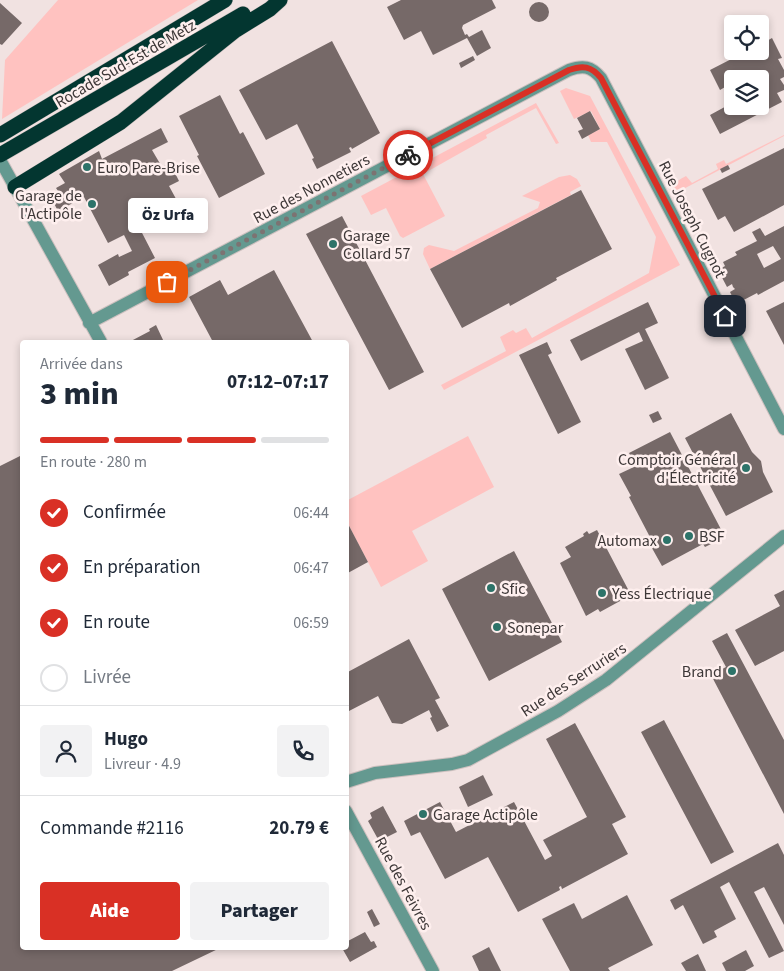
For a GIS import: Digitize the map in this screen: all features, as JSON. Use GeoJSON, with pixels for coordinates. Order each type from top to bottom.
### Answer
{"type":"FeatureCollection","features":[{"type":"Feature","properties":{"kind":"highway","name":"Rocade Sud-Est de Metz"},"geometry":{"type":"LineString","coordinates":[[0,135],[225,0]]}},
{"type":"Feature","properties":{"kind":"highway","name":"Rocade Sud-Est de Metz"},"geometry":{"type":"LineString","coordinates":[[0,155],[267,0]]}},
{"type":"Feature","properties":{"kind":"highway"},"geometry":{"type":"LineString","coordinates":[[14,187],[121,122],[236,30],[280,0]]}},
{"type":"Feature","properties":{"kind":"street","name":"Rue des Nonnetiers"},"geometry":{"type":"LineString","coordinates":[[89,323],[569,70],[580,66],[588,67],[601,78]]}},
{"type":"Feature","properties":{"kind":"street","name":"Rue Joseph Cugnot"},"geometry":{"type":"LineString","coordinates":[[601,78],[784,429]]}},
{"type":"Feature","properties":{"kind":"street"},"geometry":{"type":"LineString","coordinates":[[0,160],[99,340]]}},
{"type":"Feature","properties":{"kind":"street","name":"Rue des Serruriers"},"geometry":{"type":"LineString","coordinates":[[349,781],[375,773],[452,764],[468,760],[558,711],[622,669],[784,536]]}},
{"type":"Feature","properties":{"kind":"street","name":"Rue des Feivres"},"geometry":{"type":"LineString","coordinates":[[349,817],[432,971]]}},
{"type":"Feature","properties":{"kind":"shaded area"},"geometry":{"type":"Polygon","coordinates":[[[58,0],[198,0],[2,119],[5,60],[58,0]]]}},
{"type":"Feature","properties":{"kind":"shaded area"},"geometry":{"type":"Polygon","coordinates":[[[566,88],[590,96],[680,265],[444,390],[441,385],[506,351],[500,337],[513,330],[516,333],[526,328],[532,338],[649,273],[656,237],[607,142],[591,142],[588,135],[600,129],[591,111],[574,119],[560,91],[566,88]]]}},
{"type":"Feature","properties":{"kind":"shaded area"},"geometry":{"type":"Polygon","coordinates":[[[536,103],[559,143],[556,144],[536,108],[486,135],[487,138],[423,174],[445,216],[403,238],[400,236],[386,208],[371,215],[361,196],[536,103]]]}},
{"type":"Feature","properties":{"kind":"shaded area"},"geometry":{"type":"Polygon","coordinates":[[[784,135],[672,195],[671,188],[684,177],[686,176],[692,183],[718,169],[716,164],[724,160],[726,164],[784,135]]]}},
{"type":"Feature","properties":{"kind":"shaded area"},"geometry":{"type":"Polygon","coordinates":[[[570,175],[577,179],[581,186],[570,192],[571,195],[430,269],[423,254],[424,248],[429,245],[454,251],[538,208],[540,202],[522,196],[559,177],[570,175]]]}},
{"type":"Feature","properties":{"kind":"shaded area"},"geometry":{"type":"Polygon","coordinates":[[[468,436],[494,487],[412,531],[428,561],[381,587],[349,526],[349,499],[468,436]]]}},
{"type":"Feature","properties":{"kind":"building"},"geometry":{"type":"Polygon","coordinates":[[[401,0],[492,0],[496,8],[463,25],[462,28],[465,35],[467,34],[469,37],[482,30],[491,48],[477,56],[467,38],[433,55],[421,31],[404,40],[387,7],[401,0]]]}},
{"type":"Feature","properties":{"kind":"building"},"geometry":{"type":"Polygon","coordinates":[[[535,2],[543,2],[549,8],[549,16],[543,22],[535,22],[529,16],[529,8],[535,2]]]}},
{"type":"Feature","properties":{"kind":"building"},"geometry":{"type":"Polygon","coordinates":[[[0,3],[22,23],[2,45],[0,44],[0,3]]]}},
{"type":"Feature","properties":{"kind":"building"},"geometry":{"type":"Polygon","coordinates":[[[772,38],[782,58],[778,59],[784,70],[784,77],[780,79],[784,85],[784,90],[777,93],[782,102],[769,109],[769,70],[724,70],[724,88],[720,90],[710,70],[729,60],[769,60],[769,40],[772,38]]]}},
{"type":"Feature","properties":{"kind":"building"},"geometry":{"type":"Polygon","coordinates":[[[332,41],[380,133],[352,149],[351,147],[349,148],[351,152],[317,169],[312,159],[314,158],[297,124],[266,140],[239,90],[332,41]]]}},
{"type":"Feature","properties":{"kind":"building"},"geometry":{"type":"Polygon","coordinates":[[[473,56],[475,60],[461,68],[459,63],[473,56]]]}},
{"type":"Feature","properties":{"kind":"building"},"geometry":{"type":"Polygon","coordinates":[[[220,95],[240,134],[243,132],[265,174],[219,198],[179,116],[220,95]]]}},
{"type":"Feature","properties":{"kind":"building"},"geometry":{"type":"Polygon","coordinates":[[[724,107],[724,115],[757,115],[720,134],[710,115],[724,107]]]}},
{"type":"Feature","properties":{"kind":"building"},"geometry":{"type":"Polygon","coordinates":[[[590,111],[600,129],[582,139],[578,131],[583,129],[577,118],[590,111]]]}},
{"type":"Feature","properties":{"kind":"building"},"geometry":{"type":"Polygon","coordinates":[[[161,128],[168,142],[152,150],[162,167],[170,163],[179,181],[169,186],[181,208],[140,229],[155,258],[128,272],[129,275],[109,286],[98,265],[118,254],[119,257],[132,251],[124,235],[108,243],[84,197],[58,211],[50,196],[58,191],[56,188],[65,183],[59,174],[99,151],[102,159],[161,128]]]}},
{"type":"Feature","properties":{"kind":"building"},"geometry":{"type":"Polygon","coordinates":[[[784,148],[784,205],[734,232],[725,216],[718,220],[702,189],[784,148]]]}},
{"type":"Feature","properties":{"kind":"building"},"geometry":{"type":"Polygon","coordinates":[[[728,165],[730,169],[722,173],[720,169],[728,165]]]}},
{"type":"Feature","properties":{"kind":"building"},"geometry":{"type":"Polygon","coordinates":[[[581,190],[612,249],[556,278],[557,280],[510,306],[509,303],[462,328],[430,269],[581,190]]]}},
{"type":"Feature","properties":{"kind":"building"},"geometry":{"type":"Polygon","coordinates":[[[342,216],[424,372],[389,390],[306,234],[342,216]]]}},
{"type":"Feature","properties":{"kind":"building"},"geometry":{"type":"Polygon","coordinates":[[[784,226],[784,281],[736,304],[730,292],[735,289],[732,284],[727,287],[718,270],[725,266],[723,262],[737,255],[735,252],[757,241],[752,232],[760,228],[765,236],[784,226]],[[773,246],[757,254],[764,268],[781,259],[773,246]]]}},
{"type":"Feature","properties":{"kind":"building"},"geometry":{"type":"Polygon","coordinates":[[[274,270],[312,340],[212,340],[189,297],[220,280],[228,295],[274,270]]]}},
{"type":"Feature","properties":{"kind":"building"},"geometry":{"type":"Polygon","coordinates":[[[648,302],[658,323],[645,329],[669,378],[645,390],[625,349],[643,341],[639,332],[581,361],[570,340],[648,302]]]}},
{"type":"Feature","properties":{"kind":"building"},"geometry":{"type":"Polygon","coordinates":[[[784,302],[784,345],[766,311],[784,302]]]}},
{"type":"Feature","properties":{"kind":"building"},"geometry":{"type":"Polygon","coordinates":[[[156,325],[163,340],[133,340],[150,331],[149,329],[156,325]]]}},
{"type":"Feature","properties":{"kind":"building"},"geometry":{"type":"Polygon","coordinates":[[[547,342],[552,353],[548,355],[581,422],[558,434],[519,355],[547,342]]]}},
{"type":"Feature","properties":{"kind":"building"},"geometry":{"type":"Polygon","coordinates":[[[658,411],[662,419],[653,423],[649,415],[658,411]]]}},
{"type":"Feature","properties":{"kind":"building"},"geometry":{"type":"Polygon","coordinates":[[[731,413],[752,452],[761,461],[763,472],[773,492],[726,516],[685,438],[731,413]]]}},
{"type":"Feature","properties":{"kind":"building"},"geometry":{"type":"Polygon","coordinates":[[[670,432],[725,537],[705,547],[703,544],[662,566],[648,541],[651,539],[619,474],[636,466],[629,453],[670,432]]]}},
{"type":"Feature","properties":{"kind":"building"},"geometry":{"type":"Polygon","coordinates":[[[20,456],[20,950],[216,950],[172,971],[0,971],[0,466],[20,456]]]}},
{"type":"Feature","properties":{"kind":"building"},"geometry":{"type":"Polygon","coordinates":[[[349,526],[368,562],[349,572],[349,526]]]}},
{"type":"Feature","properties":{"kind":"building"},"geometry":{"type":"Polygon","coordinates":[[[597,530],[631,595],[600,612],[598,609],[586,616],[560,563],[571,557],[565,547],[584,536],[583,534],[587,531],[589,534],[597,530]]]}},
{"type":"Feature","properties":{"kind":"building"},"geometry":{"type":"Polygon","coordinates":[[[514,551],[562,642],[489,681],[442,589],[514,551]]]}},
{"type":"Feature","properties":{"kind":"building"},"geometry":{"type":"Polygon","coordinates":[[[784,590],[784,651],[755,666],[735,630],[780,606],[774,595],[784,590]]]}},
{"type":"Feature","properties":{"kind":"building"},"geometry":{"type":"Polygon","coordinates":[[[727,633],[784,740],[784,814],[711,675],[726,667],[712,641],[727,633]]]}},
{"type":"Feature","properties":{"kind":"building"},"geometry":{"type":"Polygon","coordinates":[[[409,639],[440,698],[435,700],[449,726],[437,732],[430,718],[432,717],[429,710],[402,724],[392,723],[378,696],[349,711],[349,671],[409,639]]]}},
{"type":"Feature","properties":{"kind":"building"},"geometry":{"type":"Polygon","coordinates":[[[664,720],[734,852],[711,864],[641,732],[664,720]]]}},
{"type":"Feature","properties":{"kind":"building"},"geometry":{"type":"Polygon","coordinates":[[[575,723],[626,817],[612,824],[628,854],[562,889],[561,886],[559,887],[560,890],[518,912],[488,857],[445,879],[420,832],[411,836],[404,821],[440,802],[456,832],[514,802],[545,860],[552,856],[543,840],[587,817],[546,739],[575,723]]]}},
{"type":"Feature","properties":{"kind":"building"},"geometry":{"type":"Polygon","coordinates":[[[483,775],[493,795],[468,807],[459,787],[483,775]]]}},
{"type":"Feature","properties":{"kind":"building"},"geometry":{"type":"Polygon","coordinates":[[[383,806],[397,832],[379,841],[368,821],[372,818],[370,813],[383,806]]]}},
{"type":"Feature","properties":{"kind":"building"},"geometry":{"type":"Polygon","coordinates":[[[778,843],[784,855],[784,925],[764,887],[754,892],[784,951],[769,958],[729,882],[720,887],[736,919],[714,931],[717,937],[703,944],[683,905],[675,910],[670,900],[778,843]]]}},
{"type":"Feature","properties":{"kind":"building"},"geometry":{"type":"Polygon","coordinates":[[[627,895],[653,945],[608,968],[610,971],[570,971],[542,919],[574,903],[582,919],[627,895]]]}},
{"type":"Feature","properties":{"kind":"building"},"geometry":{"type":"Polygon","coordinates":[[[372,909],[380,924],[374,927],[367,912],[372,909]]]}},
{"type":"Feature","properties":{"kind":"building"},"geometry":{"type":"Polygon","coordinates":[[[365,932],[371,942],[374,941],[377,947],[350,962],[343,950],[349,950],[349,940],[365,932]]]}},
{"type":"Feature","properties":{"kind":"building"},"geometry":{"type":"Polygon","coordinates":[[[489,947],[501,971],[479,971],[472,956],[489,947]]]}},
{"type":"Feature","properties":{"kind":"building"},"geometry":{"type":"Polygon","coordinates":[[[746,950],[754,966],[745,971],[726,971],[722,963],[746,950]]]}},
{"type":"Feature","properties":{"kind":"building"},"geometry":{"type":"Polygon","coordinates":[[[698,954],[706,971],[686,971],[681,963],[698,954]]]}},
{"type":"Feature","properties":{"kind":"way so far"},"geometry":{"type":"LineString","coordinates":[[167,282],[408,155]]}},
{"type":"Feature","properties":{"kind":"place","name":"Euro Pare-Brise"},"geometry":{"type":"Point","coordinates":[87,167]}},
{"type":"Feature","properties":{"kind":"place","name":"Garage de l'Actipôle"},"geometry":{"type":"Point","coordinates":[92,204]}},
{"type":"Feature","properties":{"kind":"place","name":"Garage Collard 57"},"geometry":{"type":"Point","coordinates":[333,244]}},
{"type":"Feature","properties":{"kind":"place","name":"Öz Urfa"},"geometry":{"type":"Point","coordinates":[167,282]}},
{"type":"Feature","properties":{"kind":"place","name":"Comptoir Général d'Électricité"},"geometry":{"type":"Point","coordinates":[746,468]}},
{"type":"Feature","properties":{"kind":"place","name":"BSF"},"geometry":{"type":"Point","coordinates":[689,536]}},
{"type":"Feature","properties":{"kind":"place","name":"Automax"},"geometry":{"type":"Point","coordinates":[667,540]}},
{"type":"Feature","properties":{"kind":"place","name":"Sfic"},"geometry":{"type":"Point","coordinates":[491,588]}},
{"type":"Feature","properties":{"kind":"place","name":"Yess Électrique"},"geometry":{"type":"Point","coordinates":[602,593]}},
{"type":"Feature","properties":{"kind":"place","name":"Sonepar"},"geometry":{"type":"Point","coordinates":[497,627]}},
{"type":"Feature","properties":{"kind":"place","name":"Brand"},"geometry":{"type":"Point","coordinates":[732,671]}},
{"type":"Feature","properties":{"kind":"place","name":"Garage Actipôle"},"geometry":{"type":"Point","coordinates":[423,814]}},
{"type":"Feature","properties":{"kind":"route"},"geometry":{"type":"LineString","coordinates":[[408,155],[569,70],[580,66],[588,67],[601,78],[725,316]]}}]}
